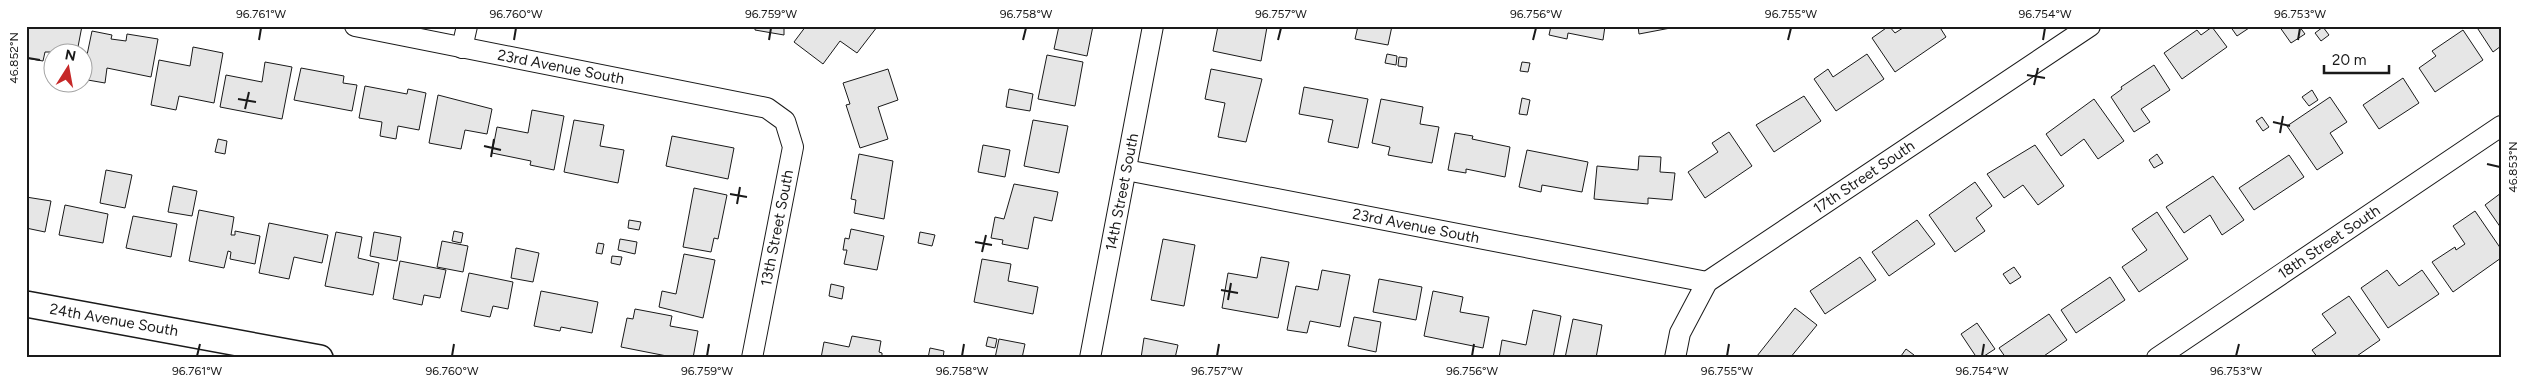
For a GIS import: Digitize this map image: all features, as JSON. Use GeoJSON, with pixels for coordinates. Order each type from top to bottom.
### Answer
{"type":"FeatureCollection","features":[{"type":"Feature","properties":{"kind":"street","name":"23rd Avenue South"},"geometry":{"type":"LineString","coordinates":[[355,26],[767,108]]}},
{"type":"Feature","properties":{"kind":"street"},"geometry":{"type":"LineString","coordinates":[[462,48],[467,26]]}},
{"type":"Feature","properties":{"kind":"street","name":"14th Street South"},"geometry":{"type":"LineString","coordinates":[[1090,358],[1153,26]]}},
{"type":"Feature","properties":{"kind":"street","name":"17th Street South"},"geometry":{"type":"LineString","coordinates":[[1675,358],[1680,333],[1707,282],[2090,26]]}},
{"type":"Feature","properties":{"kind":"street","name":"13th Street South"},"geometry":{"type":"LineString","coordinates":[[752,358],[793,147],[785,121],[767,108]]}},
{"type":"Feature","properties":{"kind":"street","name":"18th Street South"},"geometry":{"type":"LineString","coordinates":[[2158,358],[2501,126]]}},
{"type":"Feature","properties":{"kind":"street","name":"23rd Avenue South"},"geometry":{"type":"LineString","coordinates":[[1126,170],[1707,282]]}},
{"type":"Feature","properties":{"kind":"street","name":"24th Avenue South"},"geometry":{"type":"LineString","coordinates":[[26,304],[320,358]]}},
{"type":"Feature","properties":{"kind":"building"},"geometry":{"type":"Polygon","coordinates":[[[28,26],[82,26],[79,42],[42,42],[42,61],[26,58],[28,26]]]}},
{"type":"Feature","properties":{"kind":"building"},"geometry":{"type":"Polygon","coordinates":[[[755,26],[784,26],[784,35],[755,30],[755,26]]]}},
{"type":"Feature","properties":{"kind":"building"},"geometry":{"type":"Polygon","coordinates":[[[806,26],[877,27],[857,53],[840,41],[823,64],[794,42],[806,26]]]}},
{"type":"Feature","properties":{"kind":"building"},"geometry":{"type":"Polygon","coordinates":[[[1059,26],[1093,26],[1087,56],[1054,49],[1059,26]]]}},
{"type":"Feature","properties":{"kind":"building"},"geometry":{"type":"Polygon","coordinates":[[[1218,26],[1267,27],[1261,61],[1213,51],[1218,26]]]}},
{"type":"Feature","properties":{"kind":"building"},"geometry":{"type":"Polygon","coordinates":[[[1358,26],[1392,26],[1388,45],[1355,39],[1358,26]]]}},
{"type":"Feature","properties":{"kind":"building"},"geometry":{"type":"Polygon","coordinates":[[[1551,26],[1605,26],[1603,40],[1568,33],[1567,39],[1549,35],[1551,26]]]}},
{"type":"Feature","properties":{"kind":"building"},"geometry":{"type":"Polygon","coordinates":[[[1638,26],[1681,26],[1639,34],[1638,26]]]}},
{"type":"Feature","properties":{"kind":"building"},"geometry":{"type":"Polygon","coordinates":[[[1889,26],[1895,33],[1906,26],[1939,26],[1946,37],[1895,72],[1872,38],[1889,26]]]}},
{"type":"Feature","properties":{"kind":"building"},"geometry":{"type":"Polygon","coordinates":[[[2230,26],[2252,26],[2237,36],[2230,26]]]}},
{"type":"Feature","properties":{"kind":"building"},"geometry":{"type":"Polygon","coordinates":[[[2279,26],[2299,26],[2305,34],[2291,43],[2279,26]]]}},
{"type":"Feature","properties":{"kind":"building"},"geometry":{"type":"Polygon","coordinates":[[[2476,26],[2501,26],[2501,46],[2493,52],[2476,26]]]}},
{"type":"Feature","properties":{"kind":"building"},"geometry":{"type":"Polygon","coordinates":[[[2212,27],[2227,47],[2182,79],[2164,53],[2197,30],[2201,35],[2212,27]]]}},
{"type":"Feature","properties":{"kind":"building"},"geometry":{"type":"Polygon","coordinates":[[[2323,27],[2329,35],[2321,41],[2315,33],[2323,27]]]}},
{"type":"Feature","properties":{"kind":"building"},"geometry":{"type":"Polygon","coordinates":[[[2463,30],[2483,60],[2435,92],[2419,68],[2436,56],[2432,51],[2463,30]]]}},
{"type":"Feature","properties":{"kind":"building"},"geometry":{"type":"Polygon","coordinates":[[[92,31],[112,35],[111,39],[126,41],[127,34],[158,39],[151,77],[107,68],[105,83],[92,81],[92,42],[90,42],[92,31]]]}},
{"type":"Feature","properties":{"kind":"building"},"geometry":{"type":"Polygon","coordinates":[[[193,47],[223,53],[214,103],[179,96],[176,110],[151,105],[159,60],[190,66],[193,47]]]}},
{"type":"Feature","properties":{"kind":"building"},"geometry":{"type":"Polygon","coordinates":[[[1387,54],[1397,56],[1396,65],[1385,63],[1387,54]]]}},
{"type":"Feature","properties":{"kind":"building"},"geometry":{"type":"Polygon","coordinates":[[[1867,54],[1884,79],[1836,111],[1814,79],[1828,69],[1833,77],[1867,54]]]}},
{"type":"Feature","properties":{"kind":"building"},"geometry":{"type":"Polygon","coordinates":[[[1047,55],[1083,62],[1075,106],[1038,99],[1047,55]]]}},
{"type":"Feature","properties":{"kind":"building"},"geometry":{"type":"Polygon","coordinates":[[[1399,57],[1407,58],[1406,67],[1398,66],[1399,57]]]}},
{"type":"Feature","properties":{"kind":"building"},"geometry":{"type":"Polygon","coordinates":[[[265,62],[292,67],[282,119],[220,107],[226,75],[262,82],[265,62]]]}},
{"type":"Feature","properties":{"kind":"building"},"geometry":{"type":"Polygon","coordinates":[[[1522,62],[1530,63],[1528,72],[1520,71],[1522,62]]]}},
{"type":"Feature","properties":{"kind":"building"},"geometry":{"type":"Polygon","coordinates":[[[2154,65],[2170,90],[2141,109],[2150,122],[2134,132],[2111,97],[2122,89],[2121,87],[2154,65]]]}},
{"type":"Feature","properties":{"kind":"building"},"geometry":{"type":"Polygon","coordinates":[[[301,68],[344,76],[343,83],[357,85],[352,111],[294,100],[301,68]]]}},
{"type":"Feature","properties":{"kind":"building"},"geometry":{"type":"Polygon","coordinates":[[[888,69],[898,100],[878,107],[888,139],[860,148],[846,105],[850,104],[843,83],[888,69]]]}},
{"type":"Feature","properties":{"kind":"building"},"geometry":{"type":"Polygon","coordinates":[[[1211,69],[1262,79],[1246,142],[1218,137],[1225,103],[1205,99],[1211,69]]]}},
{"type":"Feature","properties":{"kind":"building"},"geometry":{"type":"Polygon","coordinates":[[[2403,78],[2419,103],[2379,129],[2363,105],[2403,78]]]}},
{"type":"Feature","properties":{"kind":"building"},"geometry":{"type":"Polygon","coordinates":[[[365,86],[407,94],[408,89],[426,93],[419,130],[398,126],[396,139],[380,136],[382,122],[359,118],[365,86]]]}},
{"type":"Feature","properties":{"kind":"building"},"geometry":{"type":"Polygon","coordinates":[[[1304,87],[1368,99],[1358,148],[1328,142],[1333,120],[1299,114],[1304,87]]]}},
{"type":"Feature","properties":{"kind":"building"},"geometry":{"type":"Polygon","coordinates":[[[1009,89],[1033,94],[1030,111],[1006,107],[1009,89]]]}},
{"type":"Feature","properties":{"kind":"building"},"geometry":{"type":"Polygon","coordinates":[[[2312,90],[2318,100],[2309,106],[2302,97],[2312,90]]]}},
{"type":"Feature","properties":{"kind":"building"},"geometry":{"type":"Polygon","coordinates":[[[438,95],[492,109],[487,134],[465,130],[461,149],[429,143],[438,95]]]}},
{"type":"Feature","properties":{"kind":"building"},"geometry":{"type":"Polygon","coordinates":[[[1804,96],[1821,121],[1774,152],[1756,125],[1804,96]]]}},
{"type":"Feature","properties":{"kind":"building"},"geometry":{"type":"Polygon","coordinates":[[[2330,97],[2347,122],[2330,133],[2343,153],[2317,170],[2287,126],[2330,97]]]}},
{"type":"Feature","properties":{"kind":"building"},"geometry":{"type":"Polygon","coordinates":[[[1522,98],[1530,100],[1527,115],[1519,114],[1522,98]]]}},
{"type":"Feature","properties":{"kind":"building"},"geometry":{"type":"Polygon","coordinates":[[[1381,99],[1423,107],[1420,124],[1439,127],[1432,163],[1388,155],[1390,147],[1372,143],[1381,99]]]}},
{"type":"Feature","properties":{"kind":"building"},"geometry":{"type":"Polygon","coordinates":[[[2094,99],[2124,141],[2098,159],[2084,139],[2061,156],[2046,134],[2094,99]]]}},
{"type":"Feature","properties":{"kind":"building"},"geometry":{"type":"Polygon","coordinates":[[[532,110],[564,116],[554,170],[530,165],[531,161],[492,153],[497,127],[528,133],[532,110]]]}},
{"type":"Feature","properties":{"kind":"building"},"geometry":{"type":"Polygon","coordinates":[[[2262,117],[2269,127],[2263,131],[2256,121],[2262,117]]]}},
{"type":"Feature","properties":{"kind":"building"},"geometry":{"type":"Polygon","coordinates":[[[574,120],[604,125],[600,146],[624,150],[618,183],[564,172],[574,120]]]}},
{"type":"Feature","properties":{"kind":"building"},"geometry":{"type":"Polygon","coordinates":[[[1033,120],[1068,126],[1059,173],[1024,166],[1033,120]]]}},
{"type":"Feature","properties":{"kind":"building"},"geometry":{"type":"Polygon","coordinates":[[[1729,132],[1752,166],[1705,198],[1688,172],[1718,152],[1712,143],[1729,132]]]}},
{"type":"Feature","properties":{"kind":"building"},"geometry":{"type":"Polygon","coordinates":[[[1455,133],[1473,136],[1472,139],[1510,147],[1505,177],[1466,169],[1466,173],[1448,170],[1455,133]]]}},
{"type":"Feature","properties":{"kind":"building"},"geometry":{"type":"Polygon","coordinates":[[[672,136],[734,148],[728,179],[666,166],[672,136]]]}},
{"type":"Feature","properties":{"kind":"building"},"geometry":{"type":"Polygon","coordinates":[[[218,139],[227,141],[225,154],[215,152],[218,139]]]}},
{"type":"Feature","properties":{"kind":"building"},"geometry":{"type":"Polygon","coordinates":[[[983,145],[1010,150],[1005,177],[978,172],[983,145]]]}},
{"type":"Feature","properties":{"kind":"building"},"geometry":{"type":"Polygon","coordinates":[[[2035,145],[2064,186],[2038,205],[2023,185],[2004,198],[1987,174],[2035,145]]]}},
{"type":"Feature","properties":{"kind":"building"},"geometry":{"type":"Polygon","coordinates":[[[1527,150],[1588,162],[1582,192],[1542,185],[1541,192],[1519,187],[1527,150]]]}},
{"type":"Feature","properties":{"kind":"building"},"geometry":{"type":"Polygon","coordinates":[[[859,154],[893,161],[884,219],[854,213],[856,200],[851,199],[859,154]]]}},
{"type":"Feature","properties":{"kind":"building"},"geometry":{"type":"Polygon","coordinates":[[[2157,154],[2163,163],[2154,168],[2149,160],[2157,154]]]}},
{"type":"Feature","properties":{"kind":"building"},"geometry":{"type":"Polygon","coordinates":[[[2289,155],[2304,177],[2254,210],[2239,188],[2289,155]]]}},
{"type":"Feature","properties":{"kind":"building"},"geometry":{"type":"Polygon","coordinates":[[[1639,156],[1661,157],[1660,172],[1675,173],[1672,200],[1648,198],[1648,204],[1594,199],[1597,166],[1638,170],[1639,156]]]}},
{"type":"Feature","properties":{"kind":"building"},"geometry":{"type":"Polygon","coordinates":[[[106,170],[132,175],[125,208],[100,203],[106,170]]]}},
{"type":"Feature","properties":{"kind":"building"},"geometry":{"type":"Polygon","coordinates":[[[2213,176],[2244,220],[2222,235],[2210,215],[2184,233],[2166,207],[2213,176]]]}},
{"type":"Feature","properties":{"kind":"building"},"geometry":{"type":"Polygon","coordinates":[[[1975,182],[1992,206],[1976,218],[1985,231],[1955,252],[1929,215],[1975,182]]]}},
{"type":"Feature","properties":{"kind":"building"},"geometry":{"type":"Polygon","coordinates":[[[1014,184],[1058,192],[1052,221],[1034,217],[1028,249],[1002,244],[1003,240],[991,238],[995,217],[1004,219],[1014,184]]]}},
{"type":"Feature","properties":{"kind":"building"},"geometry":{"type":"Polygon","coordinates":[[[173,186],[197,191],[192,216],[168,212],[173,186]]]}},
{"type":"Feature","properties":{"kind":"building"},"geometry":{"type":"Polygon","coordinates":[[[694,188],[727,195],[718,239],[714,238],[711,252],[683,247],[694,188]]]}},
{"type":"Feature","properties":{"kind":"building"},"geometry":{"type":"Polygon","coordinates":[[[2501,193],[2501,228],[2485,205],[2501,193]]]}},
{"type":"Feature","properties":{"kind":"building"},"geometry":{"type":"Polygon","coordinates":[[[26,197],[51,201],[45,232],[26,228],[26,197]]]}},
{"type":"Feature","properties":{"kind":"building"},"geometry":{"type":"Polygon","coordinates":[[[65,205],[108,214],[103,243],[59,235],[65,205]]]}},
{"type":"Feature","properties":{"kind":"building"},"geometry":{"type":"Polygon","coordinates":[[[199,210],[234,217],[231,235],[235,235],[235,231],[260,236],[255,264],[230,259],[231,252],[228,251],[224,268],[189,261],[199,210]]]}},
{"type":"Feature","properties":{"kind":"building"},"geometry":{"type":"Polygon","coordinates":[[[2475,211],[2501,249],[2501,258],[2453,292],[2432,262],[2455,247],[2456,250],[2465,244],[2453,226],[2475,211]]]}},
{"type":"Feature","properties":{"kind":"building"},"geometry":{"type":"Polygon","coordinates":[[[2157,212],[2188,259],[2139,292],[2122,267],[2147,250],[2132,229],[2157,212]]]}},
{"type":"Feature","properties":{"kind":"building"},"geometry":{"type":"Polygon","coordinates":[[[133,216],[177,224],[171,257],[126,248],[133,216]]]}},
{"type":"Feature","properties":{"kind":"building"},"geometry":{"type":"Polygon","coordinates":[[[629,220],[641,222],[639,230],[628,228],[629,220]]]}},
{"type":"Feature","properties":{"kind":"building"},"geometry":{"type":"Polygon","coordinates":[[[1917,220],[1935,244],[1889,276],[1872,252],[1917,220]]]}},
{"type":"Feature","properties":{"kind":"building"},"geometry":{"type":"Polygon","coordinates":[[[269,223],[328,235],[322,263],[294,257],[289,279],[259,273],[269,223]]]}},
{"type":"Feature","properties":{"kind":"building"},"geometry":{"type":"Polygon","coordinates":[[[851,229],[884,236],[877,270],[844,264],[847,250],[843,250],[845,238],[849,239],[851,229]]]}},
{"type":"Feature","properties":{"kind":"building"},"geometry":{"type":"Polygon","coordinates":[[[454,231],[463,233],[461,243],[452,241],[454,231]]]}},
{"type":"Feature","properties":{"kind":"building"},"geometry":{"type":"Polygon","coordinates":[[[336,232],[362,237],[358,258],[379,263],[373,295],[325,286],[336,232]]]}},
{"type":"Feature","properties":{"kind":"building"},"geometry":{"type":"Polygon","coordinates":[[[374,232],[401,237],[397,261],[370,256],[374,232]]]}},
{"type":"Feature","properties":{"kind":"building"},"geometry":{"type":"Polygon","coordinates":[[[920,232],[935,235],[932,246],[918,243],[920,232]]]}},
{"type":"Feature","properties":{"kind":"building"},"geometry":{"type":"Polygon","coordinates":[[[620,239],[637,242],[635,254],[618,250],[620,239]]]}},
{"type":"Feature","properties":{"kind":"building"},"geometry":{"type":"Polygon","coordinates":[[[1163,239],[1195,245],[1184,306],[1151,300],[1163,239]]]}},
{"type":"Feature","properties":{"kind":"building"},"geometry":{"type":"Polygon","coordinates":[[[442,241],[468,246],[463,272],[437,267],[442,241]]]}},
{"type":"Feature","properties":{"kind":"building"},"geometry":{"type":"Polygon","coordinates":[[[598,243],[604,244],[602,254],[596,253],[598,243]]]}},
{"type":"Feature","properties":{"kind":"building"},"geometry":{"type":"Polygon","coordinates":[[[516,248],[539,253],[533,282],[511,278],[516,248]]]}},
{"type":"Feature","properties":{"kind":"building"},"geometry":{"type":"Polygon","coordinates":[[[684,254],[715,260],[703,318],[659,307],[662,291],[676,294],[684,254]]]}},
{"type":"Feature","properties":{"kind":"building"},"geometry":{"type":"Polygon","coordinates":[[[612,256],[622,257],[620,265],[611,263],[612,256]]]}},
{"type":"Feature","properties":{"kind":"building"},"geometry":{"type":"Polygon","coordinates":[[[1261,257],[1289,262],[1278,318],[1222,308],[1228,273],[1257,278],[1261,257]]]}},
{"type":"Feature","properties":{"kind":"building"},"geometry":{"type":"Polygon","coordinates":[[[1860,257],[1876,280],[1825,314],[1810,291],[1860,257]]]}},
{"type":"Feature","properties":{"kind":"building"},"geometry":{"type":"Polygon","coordinates":[[[982,259],[1011,264],[1008,281],[1038,287],[1033,314],[974,302],[982,259]]]}},
{"type":"Feature","properties":{"kind":"building"},"geometry":{"type":"Polygon","coordinates":[[[400,261],[446,270],[440,298],[424,295],[422,305],[393,299],[400,261]]]}},
{"type":"Feature","properties":{"kind":"building"},"geometry":{"type":"Polygon","coordinates":[[[2014,267],[2021,277],[2010,284],[2003,274],[2014,267]]]}},
{"type":"Feature","properties":{"kind":"building"},"geometry":{"type":"Polygon","coordinates":[[[1322,270],[1350,275],[1340,327],[1310,321],[1307,333],[1287,330],[1296,286],[1318,290],[1322,270]]]}},
{"type":"Feature","properties":{"kind":"building"},"geometry":{"type":"Polygon","coordinates":[[[2387,270],[2399,286],[2422,270],[2439,294],[2388,328],[2361,288],[2387,270]]]}},
{"type":"Feature","properties":{"kind":"building"},"geometry":{"type":"Polygon","coordinates":[[[469,273],[513,282],[508,309],[493,306],[490,317],[461,311],[469,273]]]}},
{"type":"Feature","properties":{"kind":"building"},"geometry":{"type":"Polygon","coordinates":[[[2110,277],[2125,300],[2076,333],[2061,310],[2110,277]]]}},
{"type":"Feature","properties":{"kind":"building"},"geometry":{"type":"Polygon","coordinates":[[[1379,279],[1422,287],[1416,320],[1373,312],[1379,279]]]}},
{"type":"Feature","properties":{"kind":"building"},"geometry":{"type":"Polygon","coordinates":[[[831,284],[844,287],[842,299],[829,296],[831,284]]]}},
{"type":"Feature","properties":{"kind":"building"},"geometry":{"type":"Polygon","coordinates":[[[541,291],[598,302],[592,333],[561,327],[560,331],[534,326],[541,291]]]}},
{"type":"Feature","properties":{"kind":"building"},"geometry":{"type":"Polygon","coordinates":[[[1433,291],[1463,297],[1460,312],[1489,317],[1483,348],[1424,336],[1433,291]]]}},
{"type":"Feature","properties":{"kind":"building"},"geometry":{"type":"Polygon","coordinates":[[[2349,296],[2380,340],[2354,358],[2318,358],[2312,350],[2336,333],[2322,314],[2349,296]]]}},
{"type":"Feature","properties":{"kind":"building"},"geometry":{"type":"Polygon","coordinates":[[[1795,308],[1817,325],[1790,358],[1759,358],[1757,356],[1795,308]]]}},
{"type":"Feature","properties":{"kind":"building"},"geometry":{"type":"Polygon","coordinates":[[[635,309],[672,316],[670,326],[698,331],[693,358],[677,358],[621,347],[627,318],[633,319],[635,309]]]}},
{"type":"Feature","properties":{"kind":"building"},"geometry":{"type":"Polygon","coordinates":[[[1533,310],[1561,316],[1553,358],[1499,358],[1502,340],[1526,345],[1533,310]]]}},
{"type":"Feature","properties":{"kind":"building"},"geometry":{"type":"Polygon","coordinates":[[[2049,314],[2067,340],[2041,358],[2006,358],[1999,348],[2049,314]]]}},
{"type":"Feature","properties":{"kind":"building"},"geometry":{"type":"Polygon","coordinates":[[[1354,317],[1381,322],[1376,352],[1348,346],[1354,317]]]}},
{"type":"Feature","properties":{"kind":"building"},"geometry":{"type":"Polygon","coordinates":[[[1573,319],[1602,325],[1596,358],[1565,358],[1573,319]]]}},
{"type":"Feature","properties":{"kind":"building"},"geometry":{"type":"Polygon","coordinates":[[[1977,323],[1995,349],[1981,358],[1977,358],[1961,334],[1977,323]]]}},
{"type":"Feature","properties":{"kind":"building"},"geometry":{"type":"Polygon","coordinates":[[[852,336],[881,341],[879,352],[882,353],[882,357],[887,358],[821,358],[824,342],[849,347],[852,336]]]}},
{"type":"Feature","properties":{"kind":"building"},"geometry":{"type":"Polygon","coordinates":[[[988,337],[997,339],[995,348],[986,346],[988,337]]]}},
{"type":"Feature","properties":{"kind":"building"},"geometry":{"type":"Polygon","coordinates":[[[1144,338],[1178,345],[1175,358],[1141,358],[1144,338]]]}},
{"type":"Feature","properties":{"kind":"building"},"geometry":{"type":"Polygon","coordinates":[[[999,339],[1025,344],[1022,358],[995,358],[999,339]]]}},
{"type":"Feature","properties":{"kind":"building"},"geometry":{"type":"Polygon","coordinates":[[[930,348],[944,351],[943,358],[928,358],[930,348]]]}},
{"type":"Feature","properties":{"kind":"building"},"geometry":{"type":"Polygon","coordinates":[[[1906,349],[1914,355],[1913,358],[1901,356],[1906,349]]]}}]}
